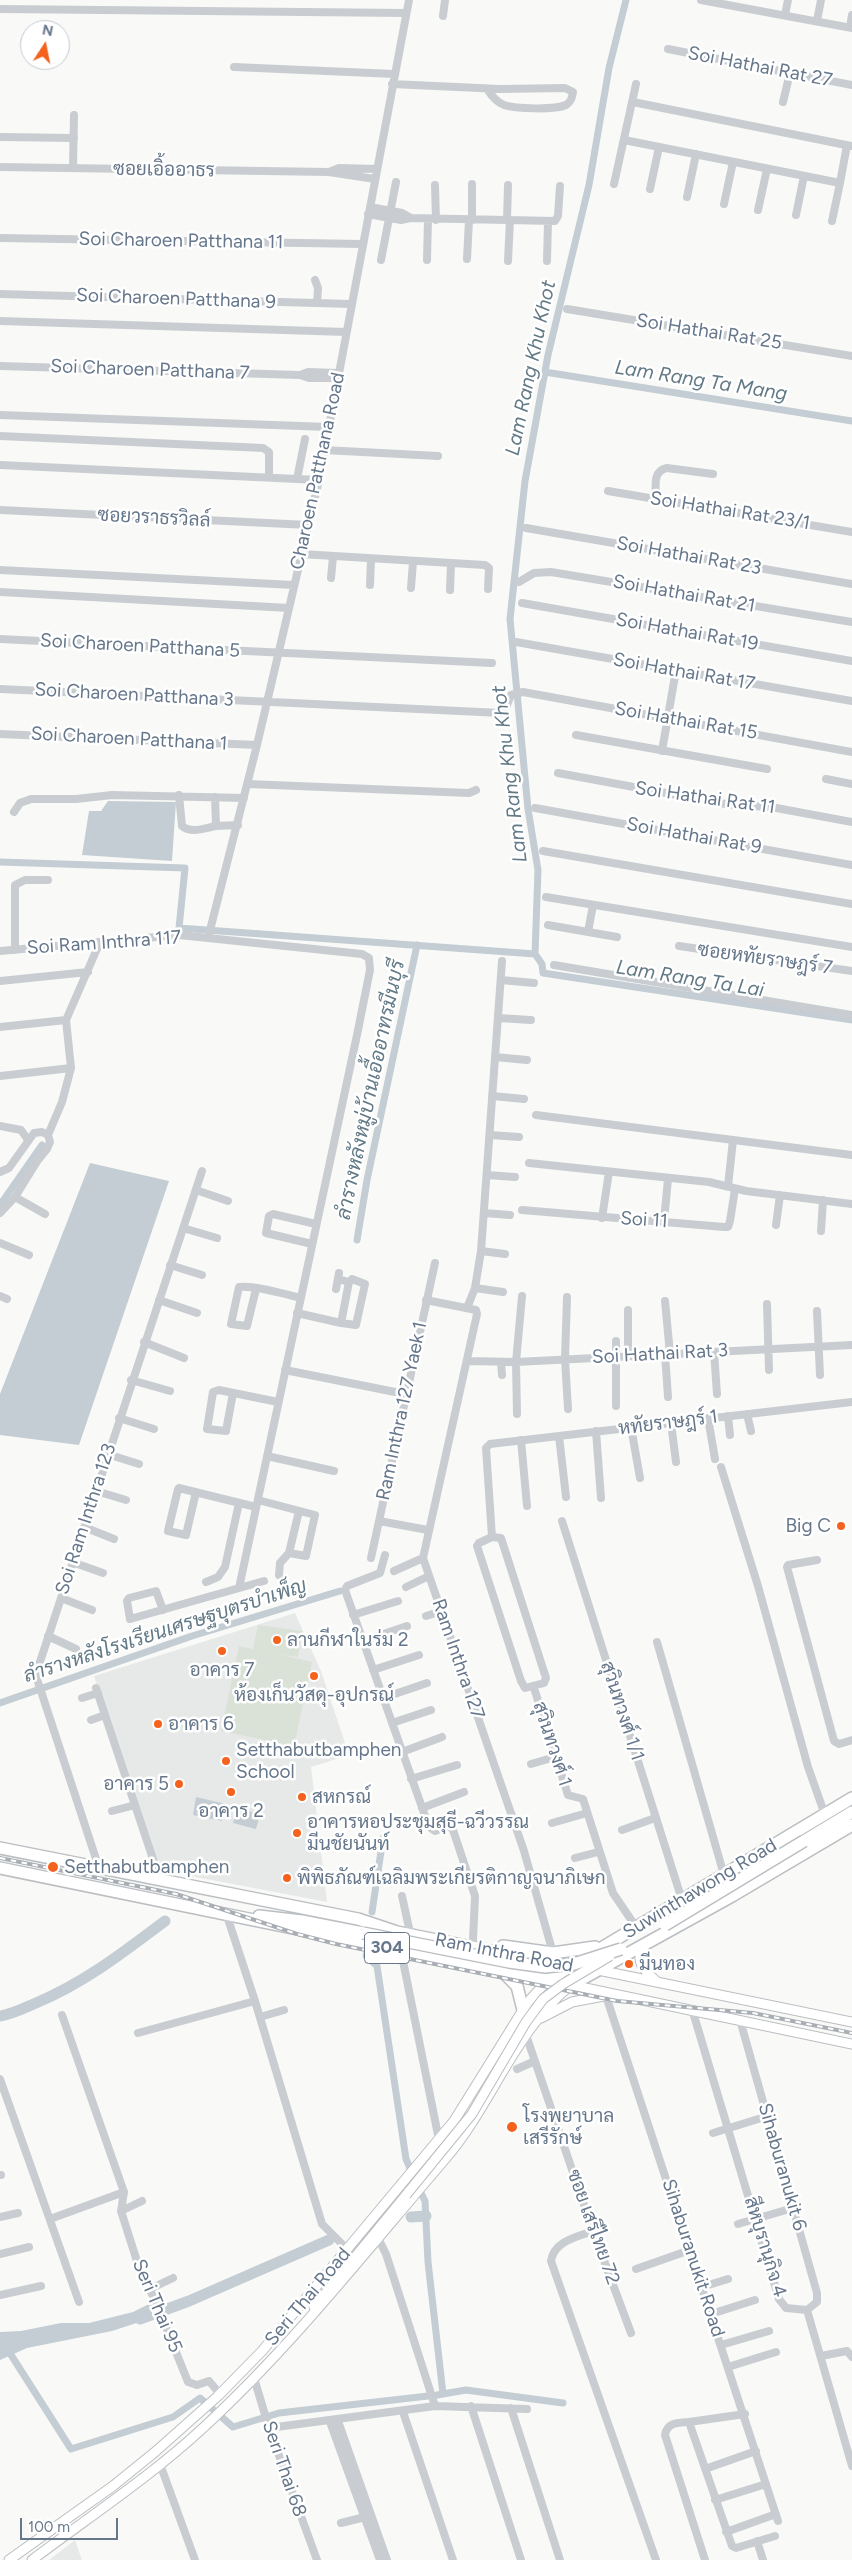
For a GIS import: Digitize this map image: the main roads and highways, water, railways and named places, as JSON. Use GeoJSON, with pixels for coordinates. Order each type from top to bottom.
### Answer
{"type":"FeatureCollection","features":[{"type":"Feature","properties":{"kind":"highway","name":"Suwinthawong Road"},"geometry":{"type":"LineString","coordinates":[[548,1980],[852,1798]]}},
{"type":"Feature","properties":{"kind":"highway"},"geometry":{"type":"LineString","coordinates":[[226,1913],[302,1921],[509,1962],[545,1967],[574,1964],[627,1950],[852,1812]]}},
{"type":"Feature","properties":{"kind":"highway","name":"Suwinthawong Road"},"geometry":{"type":"LineString","coordinates":[[572,1985],[627,1950],[645,1944],[688,1921],[852,1824]]}},
{"type":"Feature","properties":{"kind":"highway","name":"Ram Inthra Road"},"geometry":{"type":"LineString","coordinates":[[0,1848],[358,1919],[398,1932],[450,1943],[598,1970]]}},
{"type":"Feature","properties":{"kind":"highway","name":"Ram Inthra Road"},"geometry":{"type":"LineString","coordinates":[[0,1868],[226,1913],[447,1961],[572,1985]]}},
{"type":"Feature","properties":{"kind":"highway"},"geometry":{"type":"LineString","coordinates":[[672,1906],[666,1912],[669,1918],[688,1921]]}},
{"type":"Feature","properties":{"kind":"highway"},"geometry":{"type":"LineString","coordinates":[[358,1919],[532,1951],[553,1953],[604,1946]]}},
{"type":"Feature","properties":{"kind":"highway"},"geometry":{"type":"LineString","coordinates":[[618,1938],[613,1944],[615,1950],[627,1950]]}},
{"type":"Feature","properties":{"kind":"highway"},"geometry":{"type":"LineString","coordinates":[[447,1961],[450,1943]]}},
{"type":"Feature","properties":{"kind":"highway"},"geometry":{"type":"LineString","coordinates":[[502,1972],[518,1986],[523,2010]]}},
{"type":"Feature","properties":{"kind":"main road"},"geometry":{"type":"LineString","coordinates":[[645,1944],[639,1956],[641,1966],[657,1982]]}},
{"type":"Feature","properties":{"kind":"main road"},"geometry":{"type":"LineString","coordinates":[[303,2325],[326,2290],[406,2199],[472,2114],[526,2022],[543,1999],[563,1984],[627,1950]]}},
{"type":"Feature","properties":{"kind":"main road"},"geometry":{"type":"LineString","coordinates":[[598,1970],[852,2022]]}},
{"type":"Feature","properties":{"kind":"main road","name":"Seri Thai Road"},"geometry":{"type":"LineString","coordinates":[[9,2560],[113,2486],[204,2409],[274,2338],[439,2140],[473,2092],[523,2010],[548,1980]]}},
{"type":"Feature","properties":{"kind":"main road"},"geometry":{"type":"LineString","coordinates":[[572,1985],[852,2044]]}},
{"type":"Feature","properties":{"kind":"main road","name":"Seri Thai Road"},"geometry":{"type":"LineString","coordinates":[[32,2560],[160,2464],[213,2419],[254,2378],[303,2325],[378,2238],[406,2199],[425,2182],[468,2130],[526,2035],[548,2005],[572,1985]]}},
{"type":"Feature","properties":{"kind":"main road"},"geometry":{"type":"LineString","coordinates":[[534,2024],[567,2004],[619,1994]]}},
{"type":"Feature","properties":{"kind":"main road"},"geometry":{"type":"LineString","coordinates":[[473,2092],[482,2094],[486,2102]]}},
{"type":"Feature","properties":{"kind":"waterway","name":"Lam Rang Khu Khot"},"geometry":{"type":"LineString","coordinates":[[0,862],[185,868],[179,928],[535,954],[538,870],[528,809],[510,619],[525,481],[548,355],[589,185],[609,68],[626,0]]}},
{"type":"Feature","properties":{"kind":"waterway","name":"Lam Rang Ta Mang"},"geometry":{"type":"LineString","coordinates":[[545,372],[852,421]]}},
{"type":"Feature","properties":{"kind":"waterway","name":"ลำรางหลังหมู่บ้านเอื้ออาทรมีนบุรี"},"geometry":{"type":"LineString","coordinates":[[357,1240],[367,1180],[417,945]]}},
{"type":"Feature","properties":{"kind":"waterway","name":"Lam Rang Ta Lai"},"geometry":{"type":"LineString","coordinates":[[535,954],[542,964],[543,973],[852,1020]]}},
{"type":"Feature","properties":{"kind":"waterway"},"geometry":{"type":"LineString","coordinates":[[0,1205],[42,1145]]}},
{"type":"Feature","properties":{"kind":"waterway","name":"ลำรางหลังโรงเรียนเศรษฐบุตรบำเพ็ญ"},"geometry":{"type":"LineString","coordinates":[[0,1703],[192,1636],[340,1591]]}},
{"type":"Feature","properties":{"kind":"waterway"},"geometry":{"type":"LineString","coordinates":[[372,1912],[383,1838]]}},
{"type":"Feature","properties":{"kind":"waterway"},"geometry":{"type":"LineString","coordinates":[[0,2016],[23,2009],[71,1986],[119,1955],[165,1921]]}},
{"type":"Feature","properties":{"kind":"waterway"},"geometry":{"type":"LineString","coordinates":[[367,1952],[366,1956],[377,1966],[406,2159],[413,2175]]}},
{"type":"Feature","properties":{"kind":"waterway"},"geometry":{"type":"LineString","coordinates":[[417,2185],[425,2201],[428,2262],[443,2394]]}},
{"type":"Feature","properties":{"kind":"waterway"},"geometry":{"type":"LineString","coordinates":[[411,2217],[426,2216]]}},
{"type":"Feature","properties":{"kind":"waterway"},"geometry":{"type":"LineString","coordinates":[[140,2319],[189,2301],[329,2240]]}},
{"type":"Feature","properties":{"kind":"waterway"},"geometry":{"type":"LineString","coordinates":[[6,2347],[71,2449],[173,2417],[200,2398],[233,2427],[279,2413],[428,2396]]}},
{"type":"Feature","properties":{"kind":"waterway"},"geometry":{"type":"LineString","coordinates":[[437,2395],[466,2390],[563,2403]]}},
{"type":"Feature","properties":{"kind":"railway"},"geometry":{"type":"LineString","coordinates":[[0,1858],[176,1894],[297,1934],[336,1944],[617,2001],[753,2013],[852,2033]]}},
{"type":"Feature","properties":{"kind":"place","name":"Big C"},"geometry":{"type":"Point","coordinates":[841,1526]}},
{"type":"Feature","properties":{"kind":"place","name":"ลานกีฬาในร่ม 2"},"geometry":{"type":"Point","coordinates":[277,1640]}},
{"type":"Feature","properties":{"kind":"place","name":"อาคาร 7"},"geometry":{"type":"Point","coordinates":[222,1651]}},
{"type":"Feature","properties":{"kind":"place","name":"ห้องเก็นวัสดุ-อุปกรณ์"},"geometry":{"type":"Point","coordinates":[314,1676]}},
{"type":"Feature","properties":{"kind":"place","name":"อาคาร 6"},"geometry":{"type":"Point","coordinates":[158,1724]}},
{"type":"Feature","properties":{"kind":"place","name":"Setthabutbamphen School"},"geometry":{"type":"Point","coordinates":[226,1761]}},
{"type":"Feature","properties":{"kind":"place","name":"อาคาร 5"},"geometry":{"type":"Point","coordinates":[179,1784]}},
{"type":"Feature","properties":{"kind":"place","name":"อาคาร 2"},"geometry":{"type":"Point","coordinates":[231,1792]}},
{"type":"Feature","properties":{"kind":"place","name":"สหกรณ์"},"geometry":{"type":"Point","coordinates":[302,1797]}},
{"type":"Feature","properties":{"kind":"place","name":"อาคารหอประชุมสุธี-ฉวีวรรณ มีนชัยนันท์"},"geometry":{"type":"Point","coordinates":[297,1833]}},
{"type":"Feature","properties":{"kind":"place","name":"Setthabutbamphen"},"geometry":{"type":"Point","coordinates":[53,1867]}},
{"type":"Feature","properties":{"kind":"place","name":"พิพิธภัณฑ์เฉลิมพระเกียรติกาญจนาภิเษก"},"geometry":{"type":"Point","coordinates":[287,1878]}},
{"type":"Feature","properties":{"kind":"place","name":"มีนทอง"},"geometry":{"type":"Point","coordinates":[629,1964]}},
{"type":"Feature","properties":{"kind":"place","name":"โรงพยาบาล เสรีรักษ์"},"geometry":{"type":"Point","coordinates":[512,2127]}}]}
